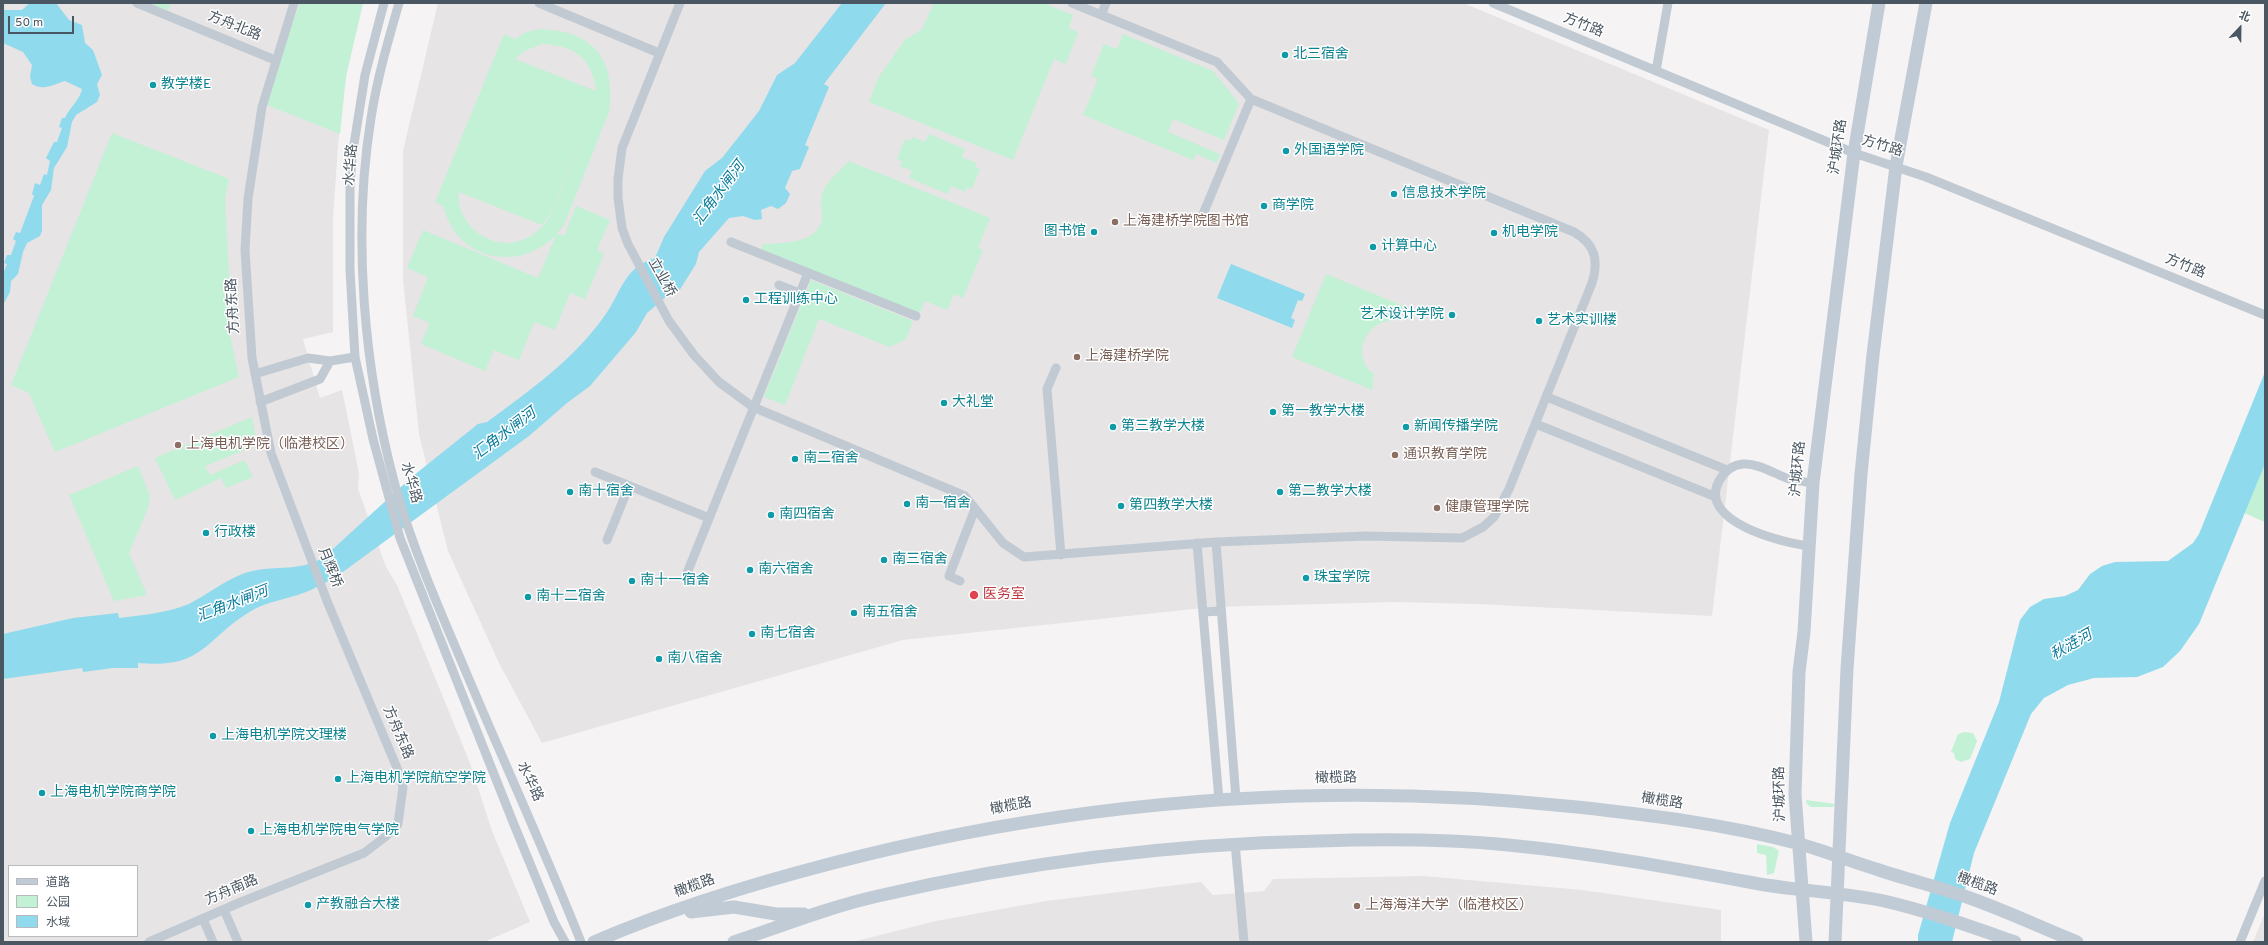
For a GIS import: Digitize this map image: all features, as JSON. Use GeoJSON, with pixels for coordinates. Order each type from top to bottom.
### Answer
{"type":"FeatureCollection","features":[{"type":"Feature","properties":{"kind":"main road","name":"沪城环路"},"geometry":{"type":"LineString","coordinates":[[1806,942],[1795,794],[1799,672],[1804,632],[1813,484],[1854,153],[1879,3]]}},
{"type":"Feature","properties":{"kind":"main road"},"geometry":{"type":"LineString","coordinates":[[1836,942],[1847,669],[1860,474],[1896,166],[1926,3]]}},
{"type":"Feature","properties":{"kind":"main road","name":"橄榄路"},"geometry":{"type":"LineString","coordinates":[[594,942],[662,916],[780,876],[935,838],[1040,818],[1132,806],[1236,798],[1339,794],[1508,800],[1669,818],[1799,844],[1967,897],[2077,942]]}},
{"type":"Feature","properties":{"kind":"main road"},"geometry":{"type":"LineString","coordinates":[[734,942],[875,896],[1058,861],[1151,850],[1235,843],[1353,840],[1443,841],[1507,845],[1562,851],[1762,885],[1883,901],[1959,923],[2015,942]]}},
{"type":"Feature","properties":{"kind":"main road"},"geometry":{"type":"LineString","coordinates":[[662,916],[734,907],[776,914],[816,914]]}},
{"type":"Feature","properties":{"kind":"street","name":"方舟北路"},"geometry":{"type":"LineString","coordinates":[[137,3],[275,60]]}},
{"type":"Feature","properties":{"kind":"street","name":"方舟东路"},"geometry":{"type":"LineString","coordinates":[[294,3],[275,60],[262,107],[248,199],[246,250],[247,309],[255,374],[270,453],[305,546]]}},
{"type":"Feature","properties":{"kind":"street","name":"水华路"},"geometry":{"type":"LineString","coordinates":[[384,3],[365,75],[352,165],[350,270],[356,357],[387,492],[400,538],[513,822],[554,922],[565,942]]}},
{"type":"Feature","properties":{"kind":"street","name":"水华路"},"geometry":{"type":"LineString","coordinates":[[399,3],[378,78],[371,120],[363,190],[363,270],[367,331],[374,382],[395,485],[425,575],[501,756],[541,841],[581,942]]}},
{"type":"Feature","properties":{"kind":"street"},"geometry":{"type":"LineString","coordinates":[[538,3],[659,53]]}},
{"type":"Feature","properties":{"kind":"street","name":"立业桥"},"geometry":{"type":"LineString","coordinates":[[680,3],[622,148],[619,164],[618,198],[622,228],[634,259],[664,312],[694,355],[719,382],[753,407],[965,496],[1003,543],[1015,553],[1028,557],[1216,542],[1366,536],[1462,538],[1483,527],[1494,517],[1502,505],[1547,397],[1596,271],[1596,261],[1589,242],[1574,232],[1251,99]]}},
{"type":"Feature","properties":{"kind":"street"},"geometry":{"type":"LineString","coordinates":[[1072,3],[1217,62],[1251,99],[1201,219]]}},
{"type":"Feature","properties":{"kind":"street"},"geometry":{"type":"LineString","coordinates":[[1101,15],[1106,3]]}},
{"type":"Feature","properties":{"kind":"street","name":"方竹路"},"geometry":{"type":"LineString","coordinates":[[1493,3],[1854,153],[1896,166],[2265,315]]}},
{"type":"Feature","properties":{"kind":"street"},"geometry":{"type":"LineString","coordinates":[[1656,71],[1668,3]]}},
{"type":"Feature","properties":{"kind":"street"},"geometry":{"type":"LineString","coordinates":[[731,242],[916,316]]}},
{"type":"Feature","properties":{"kind":"street"},"geometry":{"type":"LineString","coordinates":[[687,573],[808,273]]}},
{"type":"Feature","properties":{"kind":"street"},"geometry":{"type":"LineString","coordinates":[[779,285],[800,293]]}},
{"type":"Feature","properties":{"kind":"street"},"geometry":{"type":"LineString","coordinates":[[255,374],[308,358],[330,361],[356,357]]}},
{"type":"Feature","properties":{"kind":"street"},"geometry":{"type":"LineString","coordinates":[[260,402],[320,379],[330,361]]}},
{"type":"Feature","properties":{"kind":"street"},"geometry":{"type":"LineString","coordinates":[[1056,368],[1047,389],[1061,555]]}},
{"type":"Feature","properties":{"kind":"street"},"geometry":{"type":"LineString","coordinates":[[1547,397],[1727,470]]}},
{"type":"Feature","properties":{"kind":"street"},"geometry":{"type":"LineString","coordinates":[[1536,424],[1716,497]]}},
{"type":"Feature","properties":{"kind":"street"},"geometry":{"type":"LineString","coordinates":[[1810,546],[1790,544],[1735,523],[1723,513],[1716,497],[1717,483],[1727,470],[1743,464],[1753,465],[1791,479],[1813,484]]}},
{"type":"Feature","properties":{"kind":"street"},"geometry":{"type":"LineString","coordinates":[[596,472],[709,518]]}},
{"type":"Feature","properties":{"kind":"street"},"geometry":{"type":"LineString","coordinates":[[607,540],[629,486]]}},
{"type":"Feature","properties":{"kind":"street"},"geometry":{"type":"LineString","coordinates":[[960,581],[949,576],[975,509]]}},
{"type":"Feature","properties":{"kind":"street"},"geometry":{"type":"LineString","coordinates":[[1216,542],[1236,798]]}},
{"type":"Feature","properties":{"kind":"street"},"geometry":{"type":"LineString","coordinates":[[1197,543],[1219,800]]}},
{"type":"Feature","properties":{"kind":"street","name":"月辉桥"},"geometry":{"type":"LineString","coordinates":[[305,546],[327,601]]}},
{"type":"Feature","properties":{"kind":"street","name":"方舟东路"},"geometry":{"type":"LineString","coordinates":[[327,601],[403,787],[398,824],[385,838],[364,852],[327,868]]}},
{"type":"Feature","properties":{"kind":"street"},"geometry":{"type":"LineString","coordinates":[[1203,612],[1221,611]]}},
{"type":"Feature","properties":{"kind":"street"},"geometry":{"type":"LineString","coordinates":[[1235,843],[1244,942]]}},
{"type":"Feature","properties":{"kind":"street","name":"方舟南路"},"geometry":{"type":"LineString","coordinates":[[149,942],[327,868]]}},
{"type":"Feature","properties":{"kind":"street"},"geometry":{"type":"LineString","coordinates":[[2240,942],[2265,881]]}},
{"type":"Feature","properties":{"kind":"street"},"geometry":{"type":"LineString","coordinates":[[224,910],[238,942]]}},
{"type":"Feature","properties":{"kind":"street"},"geometry":{"type":"LineString","coordinates":[[203,919],[213,942]]}},
{"type":"Feature","properties":{"kind":"shaded area","name":"上海电机学院（临港校区）"},"geometry":{"type":"Polygon","coordinates":[[[3,3],[363,3],[346,76],[338,146],[333,218],[333,332],[303,339],[320,398],[342,390],[359,473],[358,489],[386,567],[397,585],[470,763],[492,831],[530,922],[484,942],[3,942],[3,3]]]}},
{"type":"Feature","properties":{"kind":"shaded area","name":"上海建桥学院"},"geometry":{"type":"Polygon","coordinates":[[[438,3],[1463,3],[1769,130],[1712,616],[1478,604],[1394,602],[1212,607],[903,640],[542,743],[499,663],[448,551],[419,434],[403,279],[403,151],[438,3]]]}},
{"type":"Feature","properties":{"kind":"shaded area","name":"上海海洋大学（临港校区）"},"geometry":{"type":"Polygon","coordinates":[[[1423,876],[1582,890],[1721,910],[1721,942],[852,942],[936,921],[1046,901],[1201,882],[1213,895],[1264,891],[1273,879],[1423,876]]]}},
{"type":"Feature","properties":{"kind":"shaded area"},"geometry":{"type":"Polygon","coordinates":[[[2265,913],[2265,942],[2253,942],[2265,913]]]}},
{"type":"Feature","properties":{"kind":"green space"},"geometry":{"type":"Polygon","coordinates":[[[149,3],[171,3],[167,11],[149,3]]]}},
{"type":"Feature","properties":{"kind":"green space"},"geometry":{"type":"Polygon","coordinates":[[[300,3],[363,3],[346,76],[340,134],[267,105],[278,62],[300,3]]]}},
{"type":"Feature","properties":{"kind":"green space"},"geometry":{"type":"Polygon","coordinates":[[[934,3],[1043,3],[1073,15],[1069,28],[1078,32],[1066,64],[1054,59],[1013,160],[869,102],[878,78],[905,40],[922,29],[934,3]]]}},
{"type":"Feature","properties":{"kind":"green space"},"geometry":{"type":"Polygon","coordinates":[[[540,29],[559,31],[575,35],[587,42],[597,51],[604,63],[609,77],[609,112],[564,225],[557,233],[564,236],[576,206],[610,220],[597,250],[604,254],[585,299],[570,293],[555,330],[534,322],[519,360],[494,350],[485,371],[421,344],[430,323],[413,316],[428,277],[407,268],[423,230],[538,278],[556,235],[545,245],[532,252],[518,256],[504,257],[490,255],[477,250],[464,242],[452,228],[443,206],[435,202],[504,34],[515,39],[526,32],[540,29]],[[542,44],[524,51],[515,59],[596,91],[591,70],[580,56],[563,47],[542,44]],[[594,108],[550,215],[542,225],[459,192],[459,203],[467,222],[483,236],[493,241],[504,243],[526,239],[543,226],[550,217],[594,108]]]}},
{"type":"Feature","properties":{"kind":"green space"},"geometry":{"type":"Polygon","coordinates":[[[1123,34],[1213,71],[1239,104],[1224,140],[1173,119],[1168,132],[1220,154],[1217,163],[1196,154],[1193,160],[1083,115],[1098,79],[1091,76],[1104,44],[1117,49],[1123,34]]]}},
{"type":"Feature","properties":{"kind":"green space"},"geometry":{"type":"Polygon","coordinates":[[[112,133],[229,179],[225,198],[230,295],[228,325],[239,377],[55,452],[29,393],[11,385],[112,133]]]}},
{"type":"Feature","properties":{"kind":"green space"},"geometry":{"type":"Polygon","coordinates":[[[929,134],[965,149],[962,157],[977,163],[975,167],[980,169],[972,189],[967,187],[965,192],[951,186],[948,194],[909,178],[912,171],[900,166],[902,161],[897,159],[905,139],[910,141],[912,137],[925,142],[929,134]]]}},
{"type":"Feature","properties":{"kind":"green space"},"geometry":{"type":"Polygon","coordinates":[[[849,161],[990,218],[978,248],[983,250],[963,298],[954,294],[947,310],[925,301],[919,315],[761,250],[763,244],[789,242],[807,238],[814,233],[819,227],[822,219],[821,198],[823,191],[831,179],[849,161]]]}},
{"type":"Feature","properties":{"kind":"green space"},"geometry":{"type":"Polygon","coordinates":[[[1326,274],[1406,307],[1397,320],[1386,321],[1377,325],[1370,331],[1365,339],[1362,348],[1363,357],[1367,366],[1374,374],[1372,390],[1292,357],[1326,274]]]}},
{"type":"Feature","properties":{"kind":"green space"},"geometry":{"type":"Polygon","coordinates":[[[811,280],[913,321],[906,339],[890,347],[819,319],[785,405],[764,397],[811,280]]]}},
{"type":"Feature","properties":{"kind":"green space"},"geometry":{"type":"Polygon","coordinates":[[[252,417],[257,445],[205,466],[210,475],[245,460],[253,477],[226,488],[221,478],[175,500],[155,458],[252,417]]]}},
{"type":"Feature","properties":{"kind":"green space"},"geometry":{"type":"Polygon","coordinates":[[[2265,464],[2265,522],[2244,513],[2265,464]]]}},
{"type":"Feature","properties":{"kind":"green space"},"geometry":{"type":"Polygon","coordinates":[[[138,466],[150,496],[148,508],[129,553],[147,595],[114,601],[69,495],[138,466]]]}},
{"type":"Feature","properties":{"kind":"green space"},"geometry":{"type":"Polygon","coordinates":[[[1965,732],[1973,733],[1977,741],[1970,759],[1961,762],[1955,759],[1954,753],[1951,752],[1958,734],[1965,732]]]}},
{"type":"Feature","properties":{"kind":"green space"},"geometry":{"type":"Polygon","coordinates":[[[1806,800],[1835,804],[1833,807],[1811,807],[1807,804],[1806,800]]]}},
{"type":"Feature","properties":{"kind":"green space"},"geometry":{"type":"Polygon","coordinates":[[[1757,844],[1773,847],[1779,851],[1774,873],[1767,875],[1766,855],[1757,853],[1757,844]]]}},
{"type":"Feature","properties":{"kind":"water"},"geometry":{"type":"Polygon","coordinates":[[[30,3],[56,3],[69,20],[82,25],[85,43],[93,50],[102,75],[97,84],[100,95],[97,102],[76,115],[72,122],[67,147],[54,168],[51,190],[42,205],[42,231],[40,236],[27,243],[23,252],[18,274],[11,281],[10,292],[3,305],[3,274],[7,264],[4,263],[7,255],[11,255],[16,241],[13,239],[16,232],[20,233],[34,196],[32,194],[35,183],[40,185],[44,174],[47,175],[50,161],[46,158],[54,142],[57,142],[62,128],[59,127],[62,118],[65,118],[79,97],[82,89],[65,81],[52,86],[44,87],[32,84],[30,77],[32,65],[23,52],[3,43],[3,10],[22,10],[30,3]]]}},
{"type":"Feature","properties":{"kind":"water","name":"汇角水闸河"},"geometry":{"type":"Polygon","coordinates":[[[842,3],[886,3],[824,84],[829,87],[805,145],[809,147],[800,169],[792,171],[785,188],[790,194],[786,203],[778,209],[771,206],[761,210],[762,219],[755,220],[743,216],[729,218],[699,252],[696,264],[679,291],[668,295],[647,313],[636,332],[590,386],[567,403],[529,436],[336,577],[306,592],[264,605],[251,611],[191,657],[160,664],[138,663],[138,668],[113,668],[83,672],[82,668],[3,679],[3,634],[73,618],[118,613],[119,618],[172,610],[189,604],[224,583],[245,573],[255,570],[293,567],[313,563],[323,558],[413,476],[478,424],[487,422],[534,387],[578,348],[603,318],[629,275],[635,268],[655,258],[664,237],[705,171],[722,158],[759,111],[777,75],[795,63],[842,3]]]}},
{"type":"Feature","properties":{"kind":"water"},"geometry":{"type":"Polygon","coordinates":[[[1231,264],[1305,294],[1302,301],[1298,300],[1291,318],[1295,320],[1292,328],[1217,298],[1231,264]]]}},
{"type":"Feature","properties":{"kind":"water","name":"秋涟河"},"geometry":{"type":"Polygon","coordinates":[[[2265,372],[2265,464],[2199,624],[2180,651],[2163,667],[2137,677],[2094,678],[2068,685],[2044,698],[2031,714],[1974,853],[1952,942],[1918,942],[1918,935],[1950,823],[1999,702],[2020,620],[2030,607],[2044,599],[2065,596],[2078,590],[2090,574],[2102,566],[2115,562],[2168,561],[2193,543],[2199,534],[2265,372]]]}},
{"type":"Feature","properties":{"kind":"place","name":"北三宿舍"},"geometry":{"type":"Point","coordinates":[1285,55]}},
{"type":"Feature","properties":{"kind":"place","name":"教学楼E"},"geometry":{"type":"Point","coordinates":[153,85]}},
{"type":"Feature","properties":{"kind":"place","name":"外国语学院"},"geometry":{"type":"Point","coordinates":[1286,151]}},
{"type":"Feature","properties":{"kind":"place","name":"信息技术学院"},"geometry":{"type":"Point","coordinates":[1394,194]}},
{"type":"Feature","properties":{"kind":"place","name":"商学院"},"geometry":{"type":"Point","coordinates":[1264,206]}},
{"type":"Feature","properties":{"kind":"place","name":"上海建桥学院图书馆"},"geometry":{"type":"Point","coordinates":[1115,222]}},
{"type":"Feature","properties":{"kind":"place","name":"图书馆"},"geometry":{"type":"Point","coordinates":[1094,232]}},
{"type":"Feature","properties":{"kind":"place","name":"机电学院"},"geometry":{"type":"Point","coordinates":[1494,233]}},
{"type":"Feature","properties":{"kind":"place","name":"计算中心"},"geometry":{"type":"Point","coordinates":[1373,247]}},
{"type":"Feature","properties":{"kind":"place","name":"工程训练中心"},"geometry":{"type":"Point","coordinates":[746,300]}},
{"type":"Feature","properties":{"kind":"place","name":"艺术设计学院"},"geometry":{"type":"Point","coordinates":[1452,315]}},
{"type":"Feature","properties":{"kind":"place","name":"艺术实训楼"},"geometry":{"type":"Point","coordinates":[1539,321]}},
{"type":"Feature","properties":{"kind":"place","name":"上海建桥学院"},"geometry":{"type":"Point","coordinates":[1077,357]}},
{"type":"Feature","properties":{"kind":"place","name":"大礼堂"},"geometry":{"type":"Point","coordinates":[944,403]}},
{"type":"Feature","properties":{"kind":"place","name":"第一教学大楼"},"geometry":{"type":"Point","coordinates":[1273,412]}},
{"type":"Feature","properties":{"kind":"place","name":"第三教学大楼"},"geometry":{"type":"Point","coordinates":[1113,427]}},
{"type":"Feature","properties":{"kind":"place","name":"新闻传播学院"},"geometry":{"type":"Point","coordinates":[1406,427]}},
{"type":"Feature","properties":{"kind":"place","name":"上海电机学院（临港校区）"},"geometry":{"type":"Point","coordinates":[178,445]}},
{"type":"Feature","properties":{"kind":"place","name":"通识教育学院"},"geometry":{"type":"Point","coordinates":[1395,455]}},
{"type":"Feature","properties":{"kind":"place","name":"南二宿舍"},"geometry":{"type":"Point","coordinates":[795,459]}},
{"type":"Feature","properties":{"kind":"place","name":"南十宿舍"},"geometry":{"type":"Point","coordinates":[570,492]}},
{"type":"Feature","properties":{"kind":"place","name":"第二教学大楼"},"geometry":{"type":"Point","coordinates":[1280,492]}},
{"type":"Feature","properties":{"kind":"place","name":"南一宿舍"},"geometry":{"type":"Point","coordinates":[907,504]}},
{"type":"Feature","properties":{"kind":"place","name":"第四教学大楼"},"geometry":{"type":"Point","coordinates":[1121,506]}},
{"type":"Feature","properties":{"kind":"place","name":"健康管理学院"},"geometry":{"type":"Point","coordinates":[1437,508]}},
{"type":"Feature","properties":{"kind":"place","name":"南四宿舍"},"geometry":{"type":"Point","coordinates":[771,515]}},
{"type":"Feature","properties":{"kind":"place","name":"行政楼"},"geometry":{"type":"Point","coordinates":[206,533]}},
{"type":"Feature","properties":{"kind":"place","name":"南三宿舍"},"geometry":{"type":"Point","coordinates":[884,560]}},
{"type":"Feature","properties":{"kind":"place","name":"南六宿舍"},"geometry":{"type":"Point","coordinates":[750,570]}},
{"type":"Feature","properties":{"kind":"place","name":"珠宝学院"},"geometry":{"type":"Point","coordinates":[1306,578]}},
{"type":"Feature","properties":{"kind":"place","name":"南十一宿舍"},"geometry":{"type":"Point","coordinates":[632,581]}},
{"type":"Feature","properties":{"kind":"place","name":"医务室"},"geometry":{"type":"Point","coordinates":[974,595]}},
{"type":"Feature","properties":{"kind":"place","name":"南十二宿舍"},"geometry":{"type":"Point","coordinates":[528,597]}},
{"type":"Feature","properties":{"kind":"place","name":"南五宿舍"},"geometry":{"type":"Point","coordinates":[854,613]}},
{"type":"Feature","properties":{"kind":"place","name":"南七宿舍"},"geometry":{"type":"Point","coordinates":[752,634]}},
{"type":"Feature","properties":{"kind":"place","name":"南八宿舍"},"geometry":{"type":"Point","coordinates":[659,659]}},
{"type":"Feature","properties":{"kind":"place","name":"上海电机学院文理楼"},"geometry":{"type":"Point","coordinates":[213,736]}},
{"type":"Feature","properties":{"kind":"place","name":"上海电机学院航空学院"},"geometry":{"type":"Point","coordinates":[338,779]}},
{"type":"Feature","properties":{"kind":"place","name":"上海电机学院商学院"},"geometry":{"type":"Point","coordinates":[42,793]}},
{"type":"Feature","properties":{"kind":"place","name":"上海电机学院电气学院"},"geometry":{"type":"Point","coordinates":[251,831]}},
{"type":"Feature","properties":{"kind":"place","name":"产教融合大楼"},"geometry":{"type":"Point","coordinates":[308,905]}},
{"type":"Feature","properties":{"kind":"place","name":"上海海洋大学（临港校区）"},"geometry":{"type":"Point","coordinates":[1357,906]}}]}
